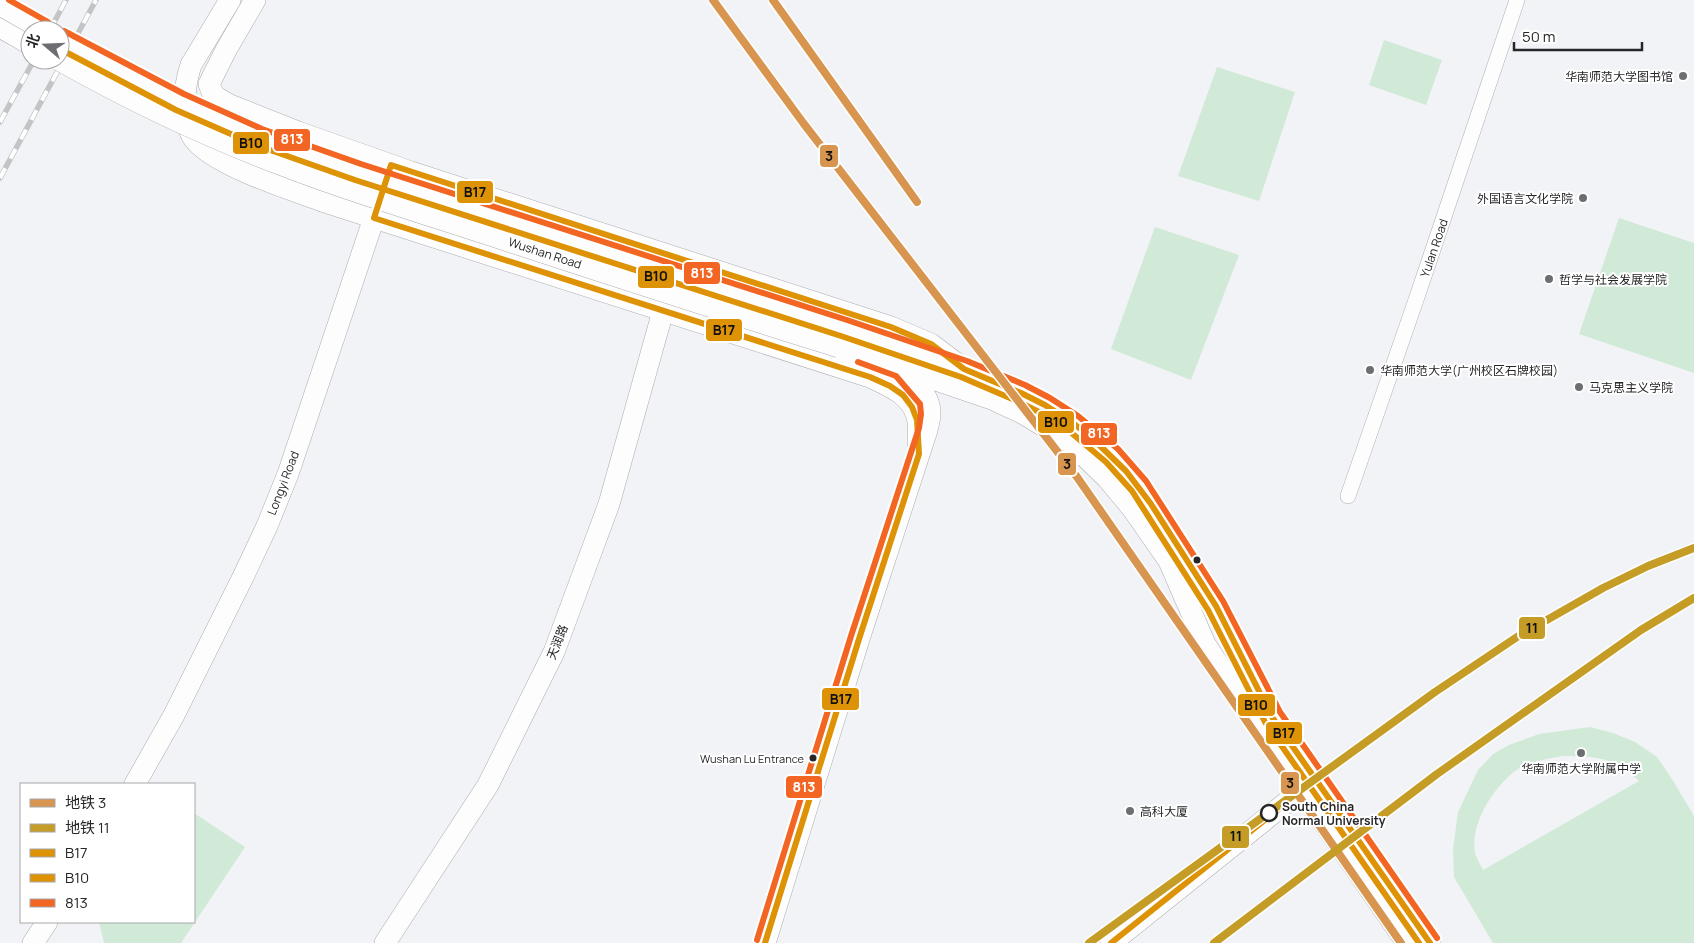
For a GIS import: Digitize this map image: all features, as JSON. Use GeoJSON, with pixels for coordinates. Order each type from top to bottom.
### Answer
{"type":"FeatureCollection","features":[{"type":"Feature","properties":{"kind":"main road"},"geometry":{"type":"LineString","coordinates":[[230,0],[187,76],[185,93],[187,121],[194,138],[205,150],[263,179],[374,218],[870,377],[903,394],[912,406],[918,420],[919,454]]}},
{"type":"Feature","properties":{"kind":"main road"},"geometry":{"type":"LineString","coordinates":[[255,0],[209,84],[216,97],[230,105],[298,132],[391,165],[891,327],[931,344],[964,369]]}},
{"type":"Feature","properties":{"kind":"main road"},"geometry":{"type":"LineString","coordinates":[[0,5],[26,20]]}},
{"type":"Feature","properties":{"kind":"main road"},"geometry":{"type":"LineString","coordinates":[[0,27],[20,38]]}},
{"type":"Feature","properties":{"kind":"main road","name":"Wushan Road"},"geometry":{"type":"LineString","coordinates":[[70,44],[203,113],[297,151],[841,338],[901,368],[992,399],[1024,414],[1070,442],[1107,478],[1132,508],[1169,561],[1206,644],[1309,785],[1430,943]]}},
{"type":"Feature","properties":{"kind":"main road","name":"Wushan Road"},"geometry":{"type":"LineString","coordinates":[[70,66],[204,133],[281,165],[342,187],[669,294],[964,369],[1021,392],[1052,409],[1093,439],[1126,471],[1151,504],[1216,606],[1272,718],[1309,785],[1407,943]]}},
{"type":"Feature","properties":{"kind":"main road","name":"Longyi Road"},"geometry":{"type":"LineString","coordinates":[[135,783],[174,716],[267,526],[288,474],[391,165]]}},
{"type":"Feature","properties":{"kind":"main road","name":"天润路"},"geometry":{"type":"LineString","coordinates":[[385,943],[488,785],[554,652],[609,504],[662,311]]}},
{"type":"Feature","properties":{"kind":"main road"},"geometry":{"type":"LineString","coordinates":[[766,943],[930,414],[928,400],[901,368]]}},
{"type":"Feature","properties":{"kind":"main road"},"geometry":{"type":"LineString","coordinates":[[1111,943],[1309,785]]}},
{"type":"Feature","properties":{"kind":"main road"},"geometry":{"type":"LineString","coordinates":[[33,943],[46,923]]}},
{"type":"Feature","properties":{"kind":"street","name":"Yulan Road"},"geometry":{"type":"LineString","coordinates":[[1348,496],[1517,0]]}},
{"type":"Feature","properties":{"kind":"green space"},"geometry":{"type":"Polygon","coordinates":[[[1384,40],[1442,60],[1426,105],[1369,85],[1384,40]]]}},
{"type":"Feature","properties":{"kind":"green space"},"geometry":{"type":"Polygon","coordinates":[[[1217,67],[1295,92],[1259,201],[1178,176],[1217,67]]]}},
{"type":"Feature","properties":{"kind":"green space"},"geometry":{"type":"Polygon","coordinates":[[[1619,218],[1694,243],[1694,373],[1579,334],[1619,218]]]}},
{"type":"Feature","properties":{"kind":"green space"},"geometry":{"type":"Polygon","coordinates":[[[1155,227],[1239,255],[1191,380],[1111,349],[1155,227]]]}},
{"type":"Feature","properties":{"kind":"green space"},"geometry":{"type":"Polygon","coordinates":[[[1590,727],[1613,733],[1635,742],[1657,757],[1694,816],[1694,943],[1493,943],[1454,877],[1453,849],[1458,812],[1478,770],[1493,754],[1509,745],[1539,734],[1590,727]],[[1575,756],[1551,758],[1526,765],[1515,771],[1499,787],[1485,807],[1476,830],[1475,852],[1483,870],[1639,781],[1621,767],[1612,763],[1595,758],[1575,756]]]}},
{"type":"Feature","properties":{"kind":"green space"},"geometry":{"type":"Polygon","coordinates":[[[195,814],[245,847],[195,922],[195,814]]]}},
{"type":"Feature","properties":{"kind":"green space"},"geometry":{"type":"Polygon","coordinates":[[[99,923],[194,923],[181,943],[104,943],[99,923]]]}},
{"type":"Feature","properties":{"kind":"railway"},"geometry":{"type":"LineString","coordinates":[[55,20],[66,0]]}},
{"type":"Feature","properties":{"kind":"railway"},"geometry":{"type":"LineString","coordinates":[[0,178],[96,0]]}},
{"type":"Feature","properties":{"kind":"railway"},"geometry":{"type":"LineString","coordinates":[[0,122],[29,70]]}},
{"type":"Feature","properties":{"kind":"metro line","name":"3"},"geometry":{"type":"LineString","coordinates":[[713,0],[804,124],[1077,477],[1401,943]]}},
{"type":"Feature","properties":{"kind":"metro line","name":"3"},"geometry":{"type":"LineString","coordinates":[[773,0],[917,202]]}},
{"type":"Feature","properties":{"kind":"metro line","name":"11"},"geometry":{"type":"LineString","coordinates":[[1089,943],[1435,692],[1517,637],[1603,588],[1648,566],[1694,548]]}},
{"type":"Feature","properties":{"kind":"metro line","name":"11"},"geometry":{"type":"LineString","coordinates":[[1214,943],[1437,774],[1641,630],[1694,598]]}},
{"type":"Feature","properties":{"kind":"transit line","name":"813"},"geometry":{"type":"LineString","coordinates":[[9,0],[44,20]]}},
{"type":"Feature","properties":{"kind":"transit line","name":"813"},"geometry":{"type":"LineString","coordinates":[[70,34],[184,94],[262,129],[361,164],[847,320],[967,361],[1025,385],[1078,416],[1118,449],[1146,481],[1223,601],[1280,712],[1437,938]]}},
{"type":"Feature","properties":{"kind":"transit line","name":"B10"},"geometry":{"type":"LineString","coordinates":[[70,54],[176,110],[256,145],[355,180],[841,336],[961,377],[1017,401],[1068,430],[1106,462],[1132,491],[1208,610],[1265,722],[1419,943]]}},
{"type":"Feature","properties":{"kind":"transit line","name":"B17"},"geometry":{"type":"LineString","coordinates":[[765,943],[859,639],[919,454],[917,420],[912,407],[903,395],[890,386],[870,377],[374,218],[391,165],[891,327],[931,344],[964,369],[1021,393],[1045,405],[1073,423],[1093,439],[1126,471],[1151,504],[1216,606],[1272,717],[1430,943]]}},
{"type":"Feature","properties":{"kind":"transit line","name":"813"},"geometry":{"type":"LineString","coordinates":[[757,940],[851,636],[919,428],[920,404],[896,376],[858,362]]}},
{"type":"Feature","properties":{"kind":"transit line","name":"B17"},"geometry":{"type":"LineString","coordinates":[[1111,943],[1316,779]]}},
{"type":"Feature","properties":{"kind":"place","name":"华南师范大学图书馆"},"geometry":{"type":"Point","coordinates":[1683,76]}},
{"type":"Feature","properties":{"kind":"place","name":"外国语言文化学院"},"geometry":{"type":"Point","coordinates":[1583,198]}},
{"type":"Feature","properties":{"kind":"place","name":"哲学与社会发展学院"},"geometry":{"type":"Point","coordinates":[1549,279]}},
{"type":"Feature","properties":{"kind":"place","name":"华南师范大学(广州校区石牌校园)"},"geometry":{"type":"Point","coordinates":[1370,370]}},
{"type":"Feature","properties":{"kind":"place","name":"马克思主义学院"},"geometry":{"type":"Point","coordinates":[1579,387]}},
{"type":"Feature","properties":{"kind":"place","name":"华南师范大学附属中学"},"geometry":{"type":"Point","coordinates":[1581,753]}},
{"type":"Feature","properties":{"kind":"place","name":"Wushan Lu Entrance"},"geometry":{"type":"Point","coordinates":[813,758]}},
{"type":"Feature","properties":{"kind":"place","name":"高科大厦"},"geometry":{"type":"Point","coordinates":[1130,811]}},
{"type":"Feature","properties":{"kind":"place","name":"South China Normal University"},"geometry":{"type":"Point","coordinates":[1269,813]}}]}
